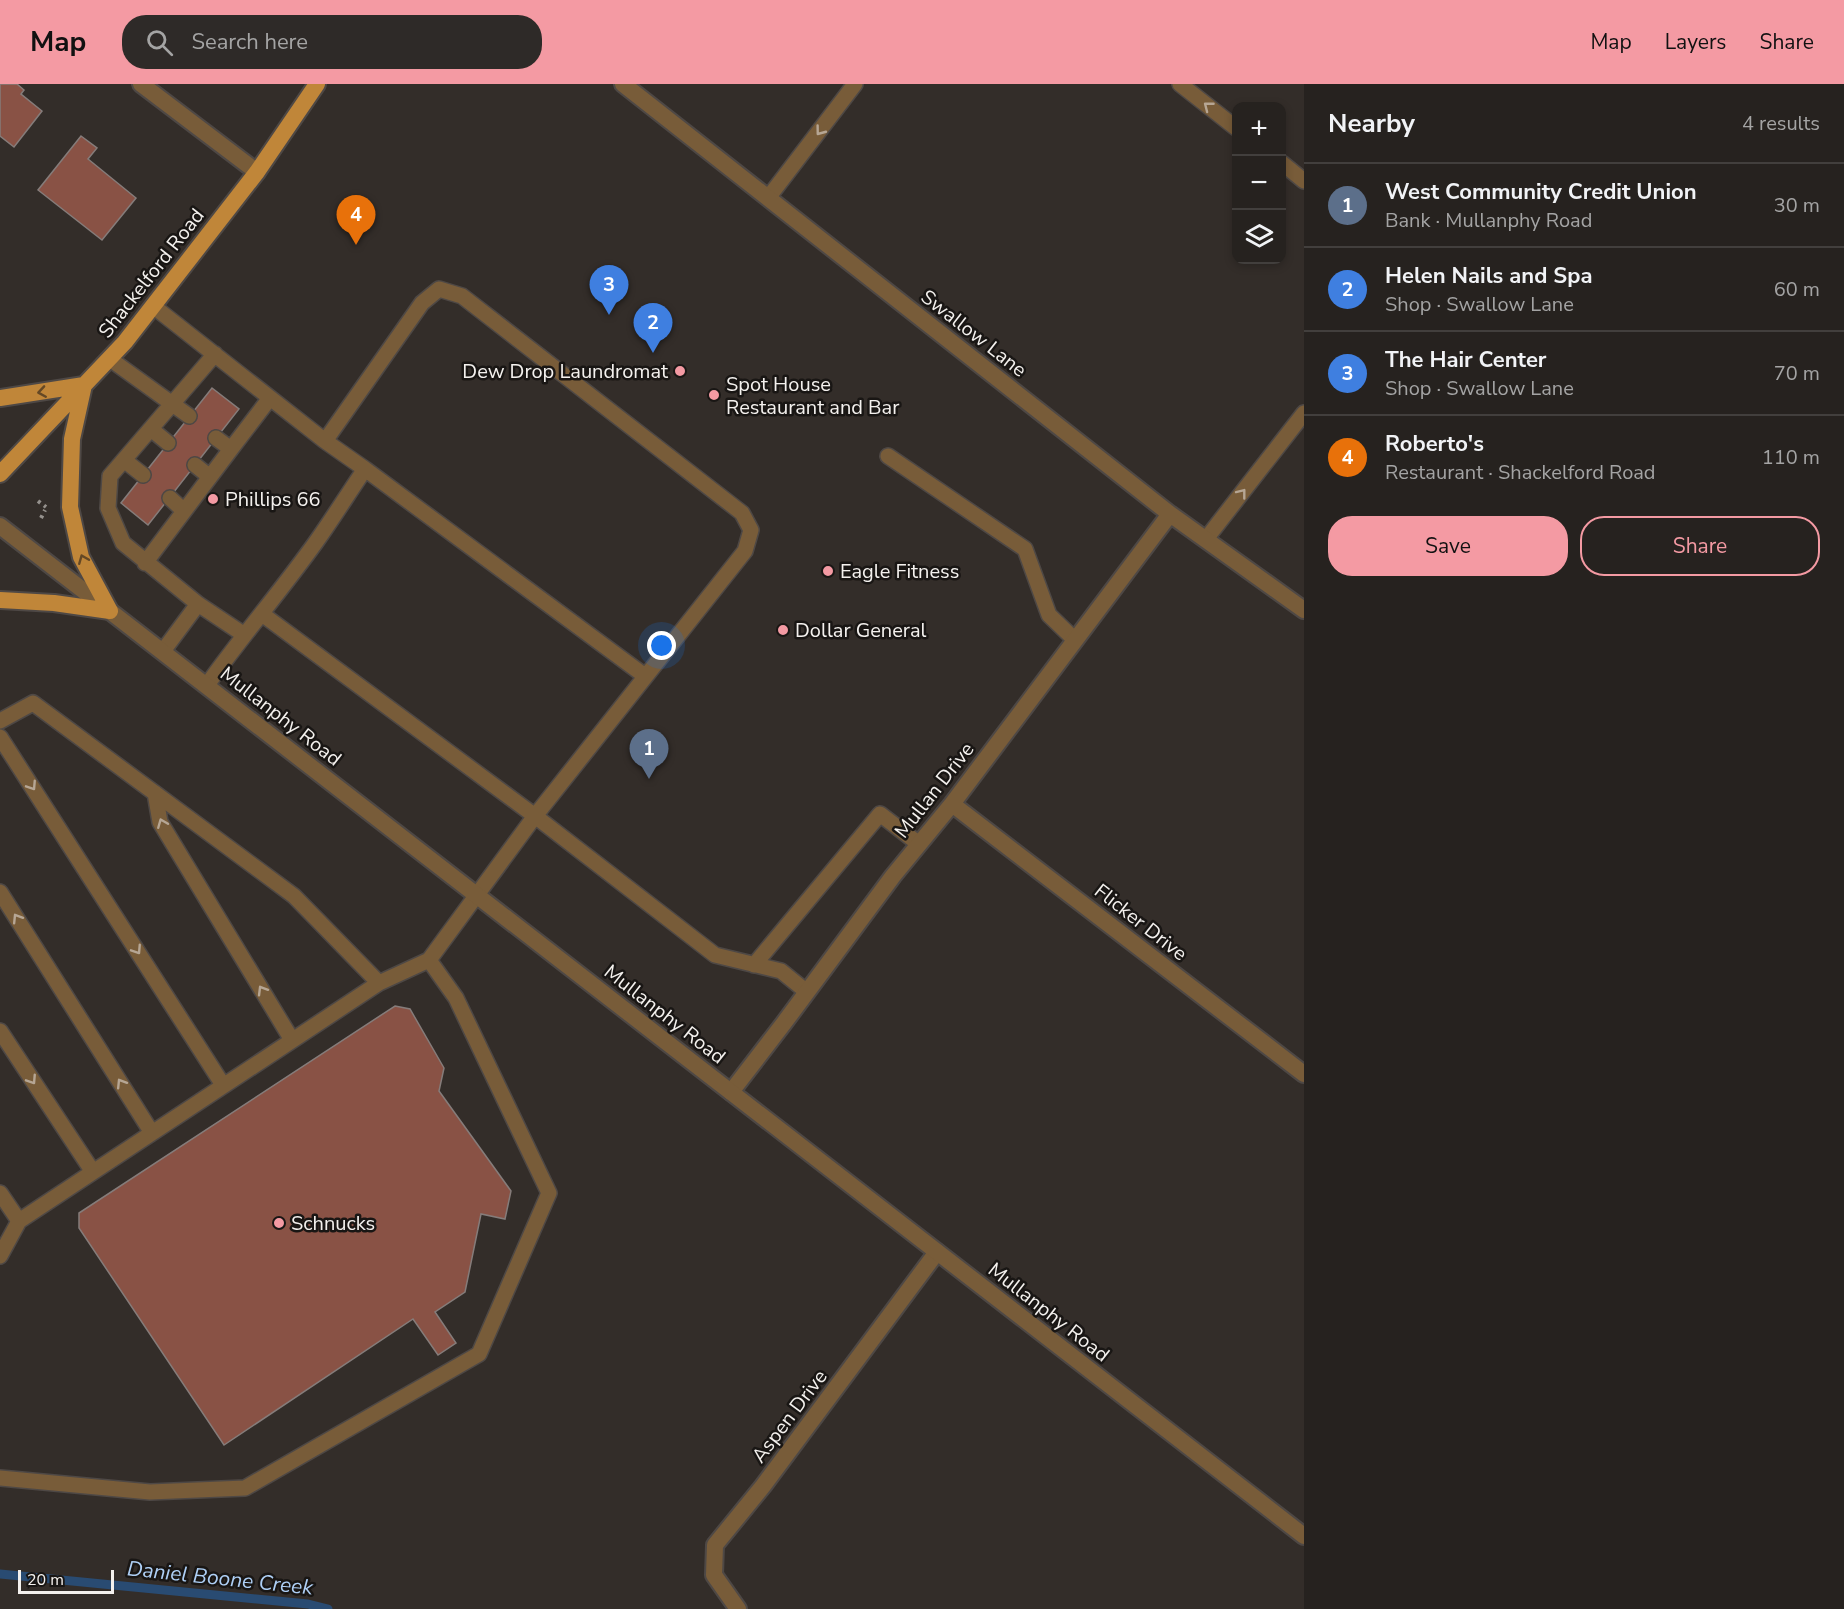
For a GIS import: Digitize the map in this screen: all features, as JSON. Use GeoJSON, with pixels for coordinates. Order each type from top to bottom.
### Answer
{"type":"FeatureCollection","features":[{"type":"Feature","properties":{"kind":"main road","name":"Shackelford Road"},"geometry":{"type":"LineString","coordinates":[[0,474],[110,359],[257,172],[317,84]]}},
{"type":"Feature","properties":{"kind":"main road"},"geometry":{"type":"LineString","coordinates":[[0,398],[84,385],[72,439],[70,507],[81,557],[110,611]]}},
{"type":"Feature","properties":{"kind":"main road"},"geometry":{"type":"LineString","coordinates":[[0,600],[54,603],[110,611]]}},
{"type":"Feature","properties":{"kind":"street"},"geometry":{"type":"LineString","coordinates":[[141,84],[257,172]]}},
{"type":"Feature","properties":{"kind":"street","name":"Swallow Lane"},"geometry":{"type":"LineString","coordinates":[[623,84],[1170,514],[1304,610]]}},
{"type":"Feature","properties":{"kind":"street","name":"Mullan Drive"},"geometry":{"type":"LineString","coordinates":[[731,1092],[1170,514]]}},
{"type":"Feature","properties":{"kind":"street","name":"Mullanphy Road"},"geometry":{"type":"LineString","coordinates":[[0,526],[1304,1536]]}},
{"type":"Feature","properties":{"kind":"street","name":"Flicker Drive"},"geometry":{"type":"LineString","coordinates":[[952,804],[1304,1074]]}},
{"type":"Feature","properties":{"kind":"street","name":"Aspen Drive"},"geometry":{"type":"LineString","coordinates":[[738,1609],[714,1575],[715,1545],[763,1486],[937,1252]]}},
{"type":"Feature","properties":{"kind":"lane"},"geometry":{"type":"LineString","coordinates":[[768,198],[855,84]]}},
{"type":"Feature","properties":{"kind":"lane"},"geometry":{"type":"LineString","coordinates":[[1180,84],[1232,125]]}},
{"type":"Feature","properties":{"kind":"lane"},"geometry":{"type":"LineString","coordinates":[[1286,167],[1304,181]]}},
{"type":"Feature","properties":{"kind":"lane"},"geometry":{"type":"LineString","coordinates":[[0,1256],[19,1221],[379,982],[429,960],[535,816],[745,550],[751,530],[742,513],[462,296],[439,289],[422,303],[325,441]]}},
{"type":"Feature","properties":{"kind":"lane"},"geometry":{"type":"LineString","coordinates":[[153,306],[325,441],[645,676]]}},
{"type":"Feature","properties":{"kind":"lane"},"geometry":{"type":"LineString","coordinates":[[215,354],[110,476],[108,508],[123,543],[198,604],[243,634]]}},
{"type":"Feature","properties":{"kind":"lane"},"geometry":{"type":"LineString","coordinates":[[110,359],[189,416]]}},
{"type":"Feature","properties":{"kind":"lane"},"geometry":{"type":"LineString","coordinates":[[146,563],[270,398]]}},
{"type":"Feature","properties":{"kind":"lane"},"geometry":{"type":"LineString","coordinates":[[1206,539],[1304,413]]}},
{"type":"Feature","properties":{"kind":"lane"},"geometry":{"type":"LineString","coordinates":[[151,429],[168,444]]}},
{"type":"Feature","properties":{"kind":"lane"},"geometry":{"type":"LineString","coordinates":[[216,438],[231,449]]}},
{"type":"Feature","properties":{"kind":"lane"},"geometry":{"type":"LineString","coordinates":[[888,456],[1025,549],[1049,615],[1075,640]]}},
{"type":"Feature","properties":{"kind":"lane"},"geometry":{"type":"LineString","coordinates":[[124,460],[143,475]]}},
{"type":"Feature","properties":{"kind":"lane"},"geometry":{"type":"LineString","coordinates":[[195,465],[210,477]]}},
{"type":"Feature","properties":{"kind":"lane"},"geometry":{"type":"LineString","coordinates":[[207,685],[243,634],[262,614],[316,542],[365,470]]}},
{"type":"Feature","properties":{"kind":"lane"},"geometry":{"type":"LineString","coordinates":[[170,498],[184,511]]}},
{"type":"Feature","properties":{"kind":"lane"},"geometry":{"type":"LineString","coordinates":[[163,651],[198,604]]}},
{"type":"Feature","properties":{"kind":"lane"},"geometry":{"type":"LineString","coordinates":[[262,614],[535,816],[715,955],[781,971],[807,992]]}},
{"type":"Feature","properties":{"kind":"lane"},"geometry":{"type":"LineString","coordinates":[[0,721],[33,703],[294,896],[379,982]]}},
{"type":"Feature","properties":{"kind":"lane"},"geometry":{"type":"LineString","coordinates":[[0,737],[223,1085]]}},
{"type":"Feature","properties":{"kind":"lane"},"geometry":{"type":"LineString","coordinates":[[155,793],[160,822],[292,1040]]}},
{"type":"Feature","properties":{"kind":"lane"},"geometry":{"type":"LineString","coordinates":[[754,965],[880,814],[919,844]]}},
{"type":"Feature","properties":{"kind":"lane"},"geometry":{"type":"LineString","coordinates":[[0,891],[153,1132]]}},
{"type":"Feature","properties":{"kind":"lane"},"geometry":{"type":"LineString","coordinates":[[0,1478],[150,1492],[244,1488],[479,1354],[549,1194],[456,998],[429,960]]}},
{"type":"Feature","properties":{"kind":"lane"},"geometry":{"type":"LineString","coordinates":[[0,1031],[93,1172]]}},
{"type":"Feature","properties":{"kind":"lane"},"geometry":{"type":"LineString","coordinates":[[0,1193],[19,1221]]}},
{"type":"Feature","properties":{"kind":"path"},"geometry":{"type":"LineString","coordinates":[[38,501],[47,508]]}},
{"type":"Feature","properties":{"kind":"building"},"geometry":{"type":"Polygon","coordinates":[[[0,84],[17,84],[24,90],[21,94],[42,111],[14,147],[0,136],[0,84]]]}},
{"type":"Feature","properties":{"kind":"building"},"geometry":{"type":"Polygon","coordinates":[[[81,136],[97,148],[88,159],[136,198],[102,240],[38,190],[81,136]]]}},
{"type":"Feature","properties":{"kind":"building"},"geometry":{"type":"Polygon","coordinates":[[[212,388],[239,409],[148,525],[121,503],[212,388]]]}},
{"type":"Feature","properties":{"kind":"building","name":"Schnucks"},"geometry":{"type":"Polygon","coordinates":[[[395,1006],[410,1009],[444,1068],[439,1091],[511,1191],[505,1219],[481,1214],[465,1292],[435,1312],[456,1343],[438,1355],[413,1319],[224,1445],[79,1228],[79,1213],[395,1006]]]}},
{"type":"Feature","properties":{"kind":"waterway","name":"Daniel Boone Creek"},"geometry":{"type":"LineString","coordinates":[[0,1574],[308,1604],[328,1609]]}},
{"type":"Feature","properties":{"kind":"place","name":"Roberto's"},"geometry":{"type":"Point","coordinates":[356,245]}},
{"type":"Feature","properties":{"kind":"place","name":"The Hair Center"},"geometry":{"type":"Point","coordinates":[609,315]}},
{"type":"Feature","properties":{"kind":"place","name":"Helen Nails and Spa"},"geometry":{"type":"Point","coordinates":[653,353]}},
{"type":"Feature","properties":{"kind":"place","name":"Dew Drop Laundromat"},"geometry":{"type":"Point","coordinates":[680,371]}},
{"type":"Feature","properties":{"kind":"place","name":"Spot House Restaurant and Bar"},"geometry":{"type":"Point","coordinates":[714,395]}},
{"type":"Feature","properties":{"kind":"place","name":"Phillips 66"},"geometry":{"type":"Point","coordinates":[213,499]}},
{"type":"Feature","properties":{"kind":"place","name":"Eagle Fitness"},"geometry":{"type":"Point","coordinates":[828,571]}},
{"type":"Feature","properties":{"kind":"place","name":"Dollar General"},"geometry":{"type":"Point","coordinates":[783,630]}},
{"type":"Feature","properties":{"kind":"place","name":"West Community Credit Union"},"geometry":{"type":"Point","coordinates":[649,779]}},
{"type":"Feature","properties":{"kind":"place","name":"Schnucks"},"geometry":{"type":"Point","coordinates":[279,1223]}}]}
